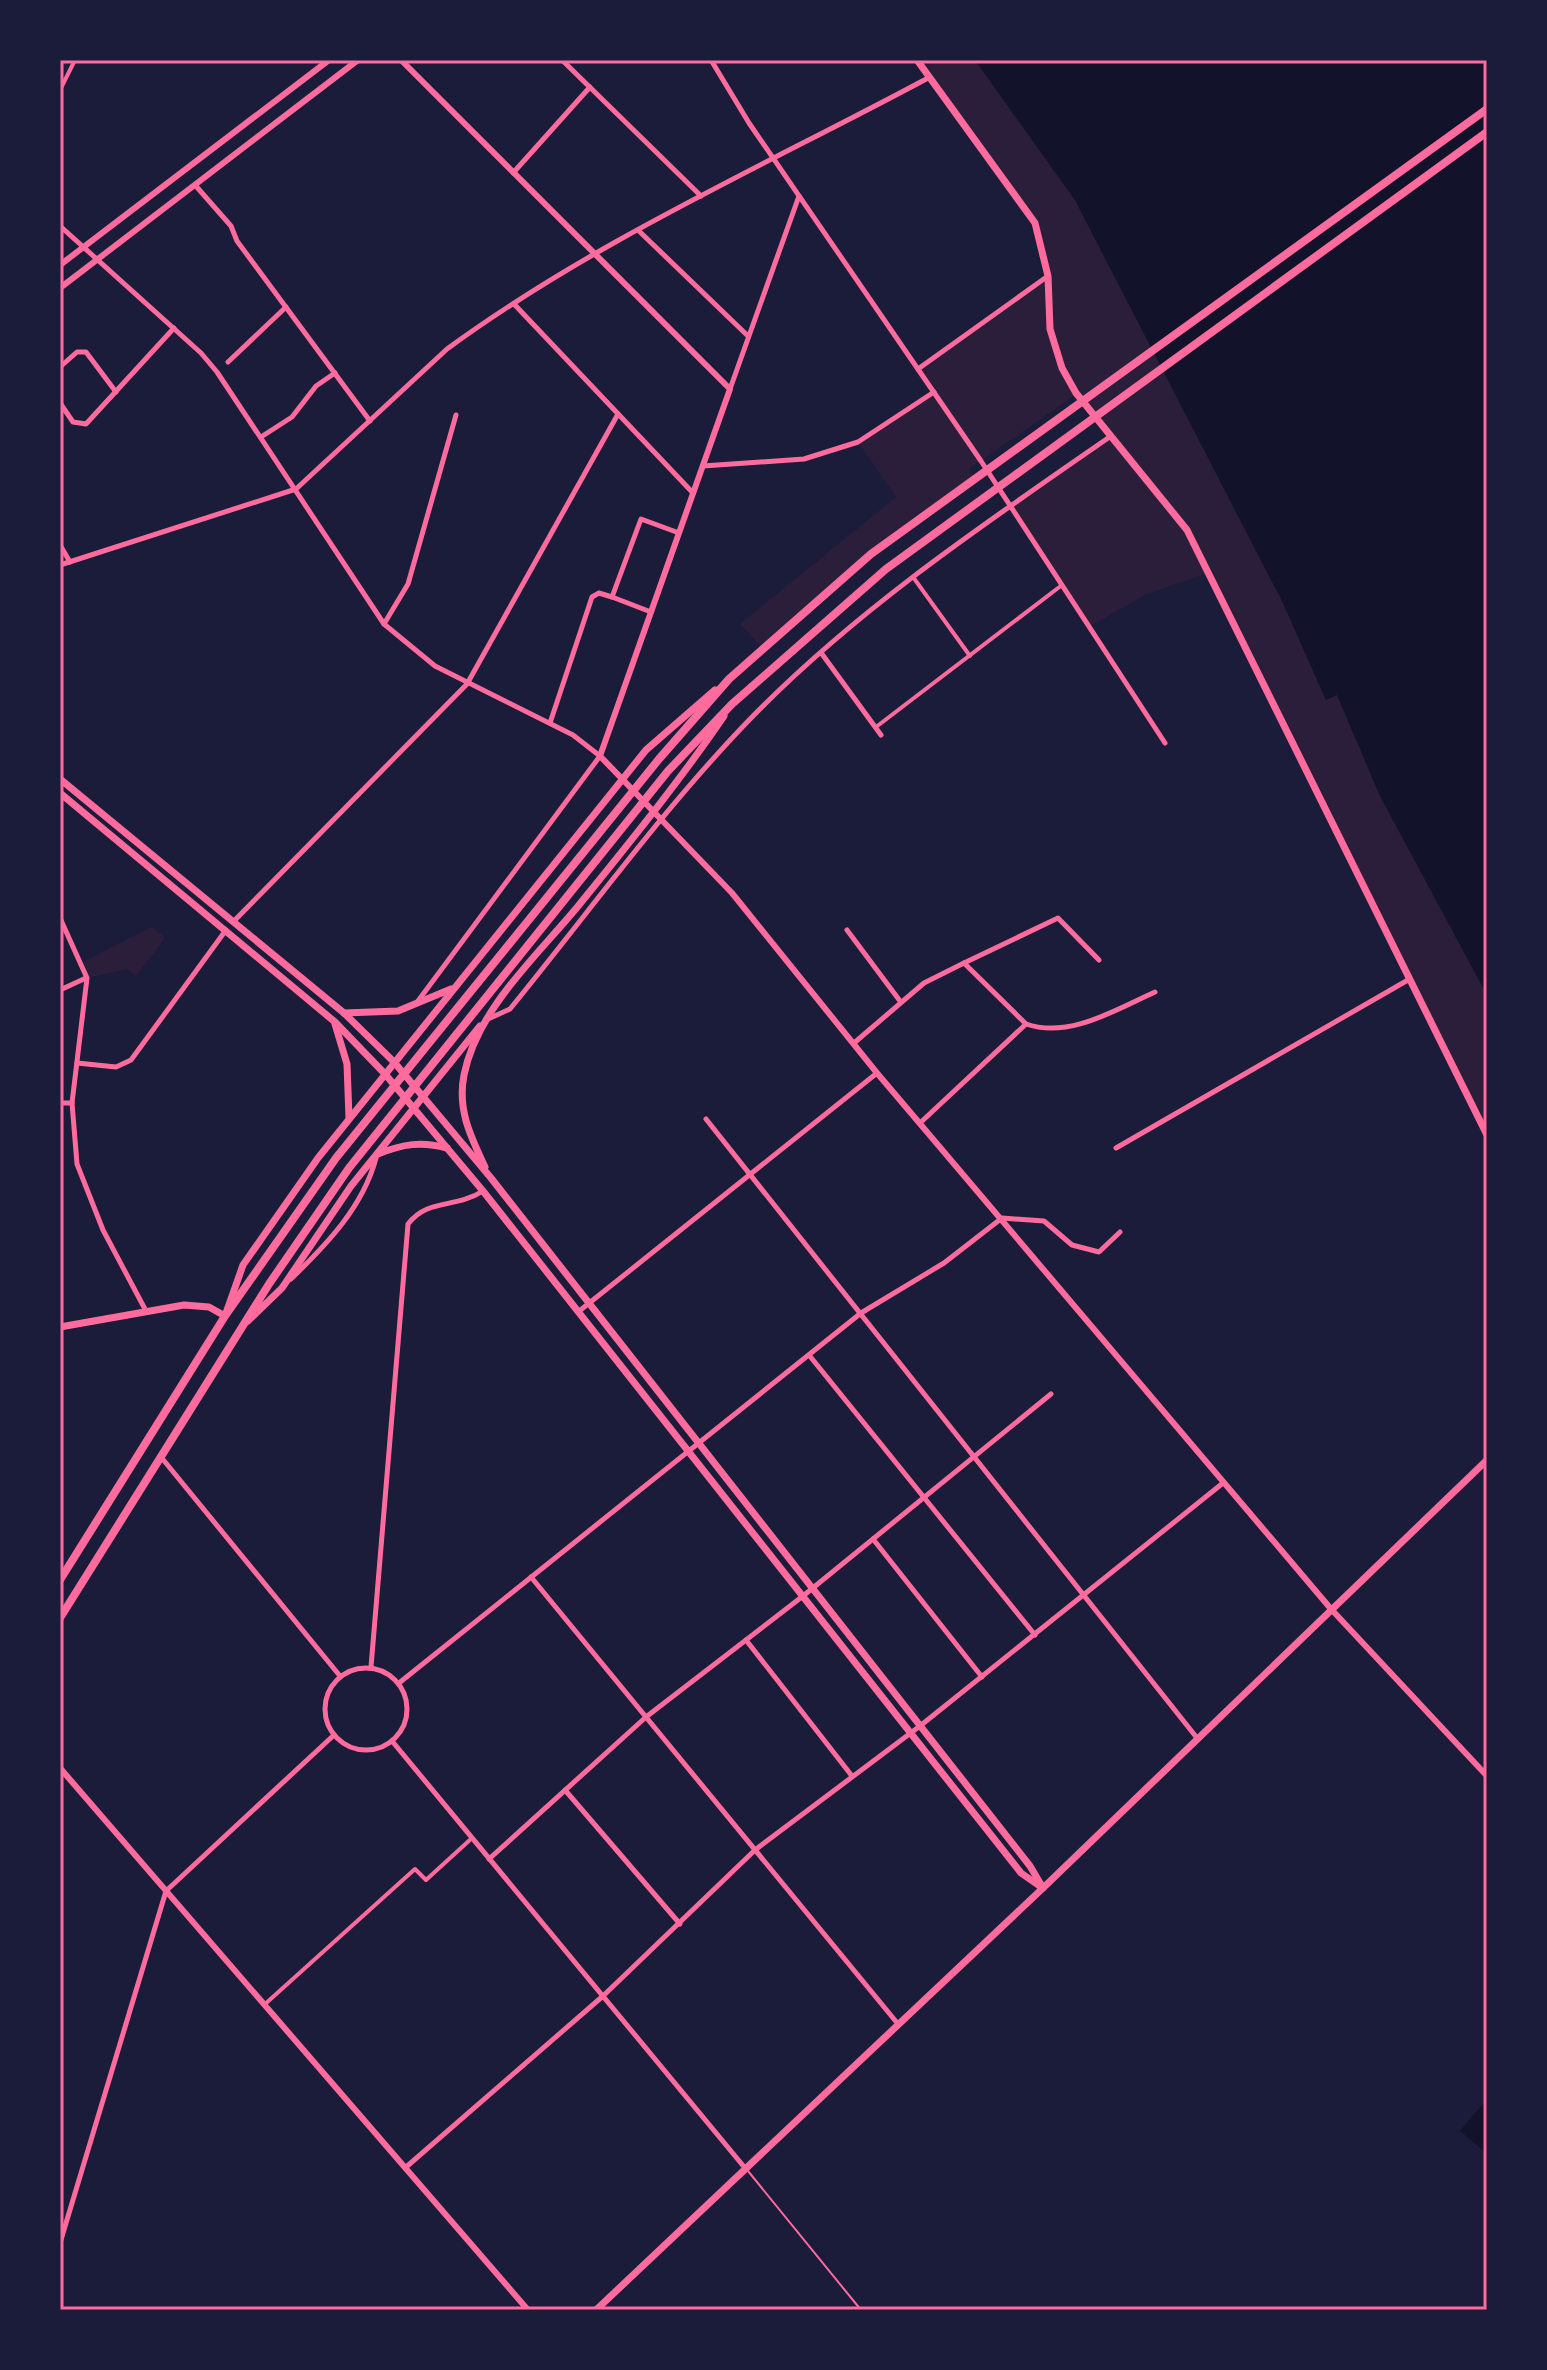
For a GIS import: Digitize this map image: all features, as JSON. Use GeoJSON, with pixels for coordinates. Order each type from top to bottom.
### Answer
{"type":"FeatureCollection","features":[{"type":"Feature","properties":{"kind":"highway"},"geometry":{"type":"LineString","coordinates":[[60,1580],[225,1316],[336,1158],[659,759],[729,679],[871,554],[1487,109]]}},
{"type":"Feature","properties":{"kind":"highway"},"geometry":{"type":"LineString","coordinates":[[60,1618],[241,1328],[349,1168],[668,771],[732,704],[886,569],[1487,132]]}},
{"type":"Feature","properties":{"kind":"main road"},"geometry":{"type":"LineString","coordinates":[[917,60],[1035,223],[1048,276],[1050,329],[1062,368],[1076,393],[1187,530],[1487,1135]]}},
{"type":"Feature","properties":{"kind":"main road"},"geometry":{"type":"LineString","coordinates":[[60,1327],[146,1311],[197,1306],[209,1307],[225,1316],[243,1265],[394,1062],[646,750],[729,679]]}},
{"type":"Feature","properties":{"kind":"main road"},"geometry":{"type":"LineString","coordinates":[[241,1328],[282,1288],[376,1155],[678,782],[732,704]]}},
{"type":"Feature","properties":{"kind":"main road"},"geometry":{"type":"LineString","coordinates":[[60,779],[344,1013],[394,1062],[491,1178],[1030,1866],[1043,1888]]}},
{"type":"Feature","properties":{"kind":"main road"},"geometry":{"type":"LineString","coordinates":[[60,793],[335,1022],[385,1074],[483,1191],[1021,1873],[1043,1888]]}},
{"type":"Feature","properties":{"kind":"main road"},"geometry":{"type":"LineString","coordinates":[[344,1013],[398,1011],[453,988]]}},
{"type":"Feature","properties":{"kind":"main road"},"geometry":{"type":"LineString","coordinates":[[484,1021],[464,1073],[461,1102],[467,1128],[491,1178]]}},
{"type":"Feature","properties":{"kind":"main road"},"geometry":{"type":"LineString","coordinates":[[335,1022],[347,1064],[349,1119]]}},
{"type":"Feature","properties":{"kind":"main road"},"geometry":{"type":"LineString","coordinates":[[376,1155],[401,1145],[428,1143],[449,1149]]}},
{"type":"Feature","properties":{"kind":"main road"},"geometry":{"type":"LineString","coordinates":[[596,2310],[1043,1888],[1487,1460]]}},
{"type":"Feature","properties":{"kind":"street"},"geometry":{"type":"LineString","coordinates":[[60,90],[75,60]]}},
{"type":"Feature","properties":{"kind":"street"},"geometry":{"type":"LineString","coordinates":[[60,265],[329,60]]}},
{"type":"Feature","properties":{"kind":"street"},"geometry":{"type":"LineString","coordinates":[[60,288],[358,60]]}},
{"type":"Feature","properties":{"kind":"street"},"geometry":{"type":"LineString","coordinates":[[401,60],[730,389]]}},
{"type":"Feature","properties":{"kind":"street"},"geometry":{"type":"LineString","coordinates":[[562,60],[701,196]]}},
{"type":"Feature","properties":{"kind":"street"},"geometry":{"type":"LineString","coordinates":[[711,60],[774,160],[934,392],[1165,743]]}},
{"type":"Feature","properties":{"kind":"street"},"geometry":{"type":"LineString","coordinates":[[60,565],[296,489],[447,349],[514,304],[595,254],[701,196],[931,76]]}},
{"type":"Feature","properties":{"kind":"street"},"geometry":{"type":"LineString","coordinates":[[512,173],[590,87]]}},
{"type":"Feature","properties":{"kind":"street"},"geometry":{"type":"LineString","coordinates":[[195,184],[231,226],[237,241],[370,421]]}},
{"type":"Feature","properties":{"kind":"street"},"geometry":{"type":"LineString","coordinates":[[418,1002],[600,756],[799,195]]}},
{"type":"Feature","properties":{"kind":"street"},"geometry":{"type":"LineString","coordinates":[[60,226],[174,328],[217,372],[384,624],[413,651],[467,684],[550,723],[600,756],[732,893],[877,1073],[1223,1483],[1331,1609],[1487,1776]]}},
{"type":"Feature","properties":{"kind":"street"},"geometry":{"type":"LineString","coordinates":[[639,231],[748,336]]}},
{"type":"Feature","properties":{"kind":"street"},"geometry":{"type":"LineString","coordinates":[[918,369],[1048,276]]}},
{"type":"Feature","properties":{"kind":"street"},"geometry":{"type":"LineString","coordinates":[[514,304],[693,493]]}},
{"type":"Feature","properties":{"kind":"street"},"geometry":{"type":"LineString","coordinates":[[228,362],[286,307]]}},
{"type":"Feature","properties":{"kind":"street"},"geometry":{"type":"LineString","coordinates":[[60,403],[73,422],[81,426],[174,328]]}},
{"type":"Feature","properties":{"kind":"street"},"geometry":{"type":"LineString","coordinates":[[60,367],[77,352],[86,352],[116,392]]}},
{"type":"Feature","properties":{"kind":"street"},"geometry":{"type":"LineString","coordinates":[[261,437],[292,417],[316,386],[335,373]]}},
{"type":"Feature","properties":{"kind":"street"},"geometry":{"type":"LineString","coordinates":[[703,466],[804,459],[858,442],[934,392]]}},
{"type":"Feature","properties":{"kind":"street"},"geometry":{"type":"LineString","coordinates":[[234,921],[467,684],[618,414]]}},
{"type":"Feature","properties":{"kind":"street"},"geometry":{"type":"LineString","coordinates":[[384,624],[408,584],[456,415]]}},
{"type":"Feature","properties":{"kind":"street"},"geometry":{"type":"LineString","coordinates":[[484,1021],[510,1009],[662,820],[754,715],[913,577],[1111,436]]}},
{"type":"Feature","properties":{"kind":"street"},"geometry":{"type":"LineString","coordinates":[[612,597],[641,519],[679,533]]}},
{"type":"Feature","properties":{"kind":"street"},"geometry":{"type":"LineString","coordinates":[[60,545],[70,562]]}},
{"type":"Feature","properties":{"kind":"street"},"geometry":{"type":"LineString","coordinates":[[913,577],[970,656]]}},
{"type":"Feature","properties":{"kind":"street"},"geometry":{"type":"LineString","coordinates":[[875,728],[1062,585]]}},
{"type":"Feature","properties":{"kind":"street"},"geometry":{"type":"LineString","coordinates":[[550,723],[592,597],[599,593],[651,612]]}},
{"type":"Feature","properties":{"kind":"street"},"geometry":{"type":"LineString","coordinates":[[822,654],[881,735]]}},
{"type":"Feature","properties":{"kind":"street"},"geometry":{"type":"LineString","coordinates":[[60,918],[87,978],[72,1103],[82,1181],[146,1311]]}},
{"type":"Feature","properties":{"kind":"street"},"geometry":{"type":"LineString","coordinates":[[854,1043],[924,983],[1058,918],[1099,960]]}},
{"type":"Feature","properties":{"kind":"street"},"geometry":{"type":"LineString","coordinates":[[77,1063],[116,1067],[131,1060],[226,930]]}},
{"type":"Feature","properties":{"kind":"street"},"geometry":{"type":"LineString","coordinates":[[847,930],[900,1001]]}},
{"type":"Feature","properties":{"kind":"street"},"geometry":{"type":"LineString","coordinates":[[964,963],[1026,1024],[1045,1031],[1089,1022],[1155,992]]}},
{"type":"Feature","properties":{"kind":"street"},"geometry":{"type":"LineString","coordinates":[[60,990],[87,978]]}},
{"type":"Feature","properties":{"kind":"street"},"geometry":{"type":"LineString","coordinates":[[1116,1148],[1408,980]]}},
{"type":"Feature","properties":{"kind":"street"},"geometry":{"type":"LineString","coordinates":[[920,1123],[1026,1024]]}},
{"type":"Feature","properties":{"kind":"street"},"geometry":{"type":"LineString","coordinates":[[578,1312],[877,1073]]}},
{"type":"Feature","properties":{"kind":"street"},"geometry":{"type":"LineString","coordinates":[[60,1103],[72,1103]]}},
{"type":"Feature","properties":{"kind":"street"},"geometry":{"type":"LineString","coordinates":[[706,1119],[1197,1738]]}},
{"type":"Feature","properties":{"kind":"street"},"geometry":{"type":"LineString","coordinates":[[282,1288],[330,1240],[369,1184],[376,1155]]}},
{"type":"Feature","properties":{"kind":"street"},"geometry":{"type":"LineString","coordinates":[[371,1667],[408,1224],[417,1212],[430,1206],[465,1203],[483,1191]]}},
{"type":"Feature","properties":{"kind":"street"},"geometry":{"type":"LineString","coordinates":[[399,1683],[861,1313],[944,1263],[1002,1218],[1044,1221],[1072,1245],[1099,1252],[1120,1232]]}},
{"type":"Feature","properties":{"kind":"street"},"geometry":{"type":"LineString","coordinates":[[809,1355],[1035,1635]]}},
{"type":"Feature","properties":{"kind":"street"},"geometry":{"type":"LineString","coordinates":[[489,1859],[646,1717],[812,1589],[1051,1394]]}},
{"type":"Feature","properties":{"kind":"street"},"geometry":{"type":"LineString","coordinates":[[160,1457],[340,1676]]}},
{"type":"Feature","properties":{"kind":"street"},"geometry":{"type":"LineString","coordinates":[[405,2168],[603,1996],[755,1850],[920,1726],[1223,1483]]}},
{"type":"Feature","properties":{"kind":"street"},"geometry":{"type":"LineString","coordinates":[[873,1539],[982,1677]]}},
{"type":"Feature","properties":{"kind":"street"},"geometry":{"type":"LineString","coordinates":[[531,1577],[898,2024]]}},
{"type":"Feature","properties":{"kind":"street"},"geometry":{"type":"LineString","coordinates":[[746,1640],[852,1776]]}},
{"type":"Feature","properties":{"kind":"street"},"geometry":{"type":"LineString","coordinates":[[371,1667],[399,1683],[405,1694],[406,1720],[392,1741],[381,1748],[355,1749],[334,1735],[327,1723],[326,1698],[340,1676],[371,1667]]}},
{"type":"Feature","properties":{"kind":"street"},"geometry":{"type":"LineString","coordinates":[[60,2243],[166,1891],[334,1735]]}},
{"type":"Feature","properties":{"kind":"street"},"geometry":{"type":"LineString","coordinates":[[392,1741],[745,2168]]}},
{"type":"Feature","properties":{"kind":"street"},"geometry":{"type":"LineString","coordinates":[[60,1768],[528,2310]]}},
{"type":"Feature","properties":{"kind":"street"},"geometry":{"type":"LineString","coordinates":[[565,1790],[680,1924]]}},
{"type":"Feature","properties":{"kind":"street"},"geometry":{"type":"LineString","coordinates":[[264,2005],[415,1869],[426,1880],[472,1838]]}},
{"type":"Feature","properties":{"kind":"lane"},"geometry":{"type":"LineString","coordinates":[[745,2168],[861,2310]]}},
{"type":"Feature","properties":{"kind":"shaded area"},"geometry":{"type":"Polygon","coordinates":[[[917,60],[975,60],[1075,200],[1283,603],[1326,700],[1337,694],[1380,796],[1487,995],[1487,1135],[1208,573],[1147,594],[1089,627],[1010,506],[1111,437],[1077,394],[969,469],[976,480],[871,554],[762,648],[740,624],[896,497],[858,442],[934,392],[918,369],[1048,276],[1035,223],[917,60]]]}},
{"type":"Feature","properties":{"kind":"shaded area"},"geometry":{"type":"Polygon","coordinates":[[[975,60],[1487,60],[1487,995],[1380,796],[1337,695],[1326,700],[1283,603],[1075,200],[975,60]]]}},
{"type":"Feature","properties":{"kind":"shaded area"},"geometry":{"type":"Polygon","coordinates":[[[152,927],[165,938],[136,976],[127,969],[87,978],[83,962],[152,927]]]}},
{"type":"Feature","properties":{"kind":"shaded area"},"geometry":{"type":"Polygon","coordinates":[[[1487,2099],[1487,2149],[1485,2152],[1460,2131],[1487,2099]]]}}]}
